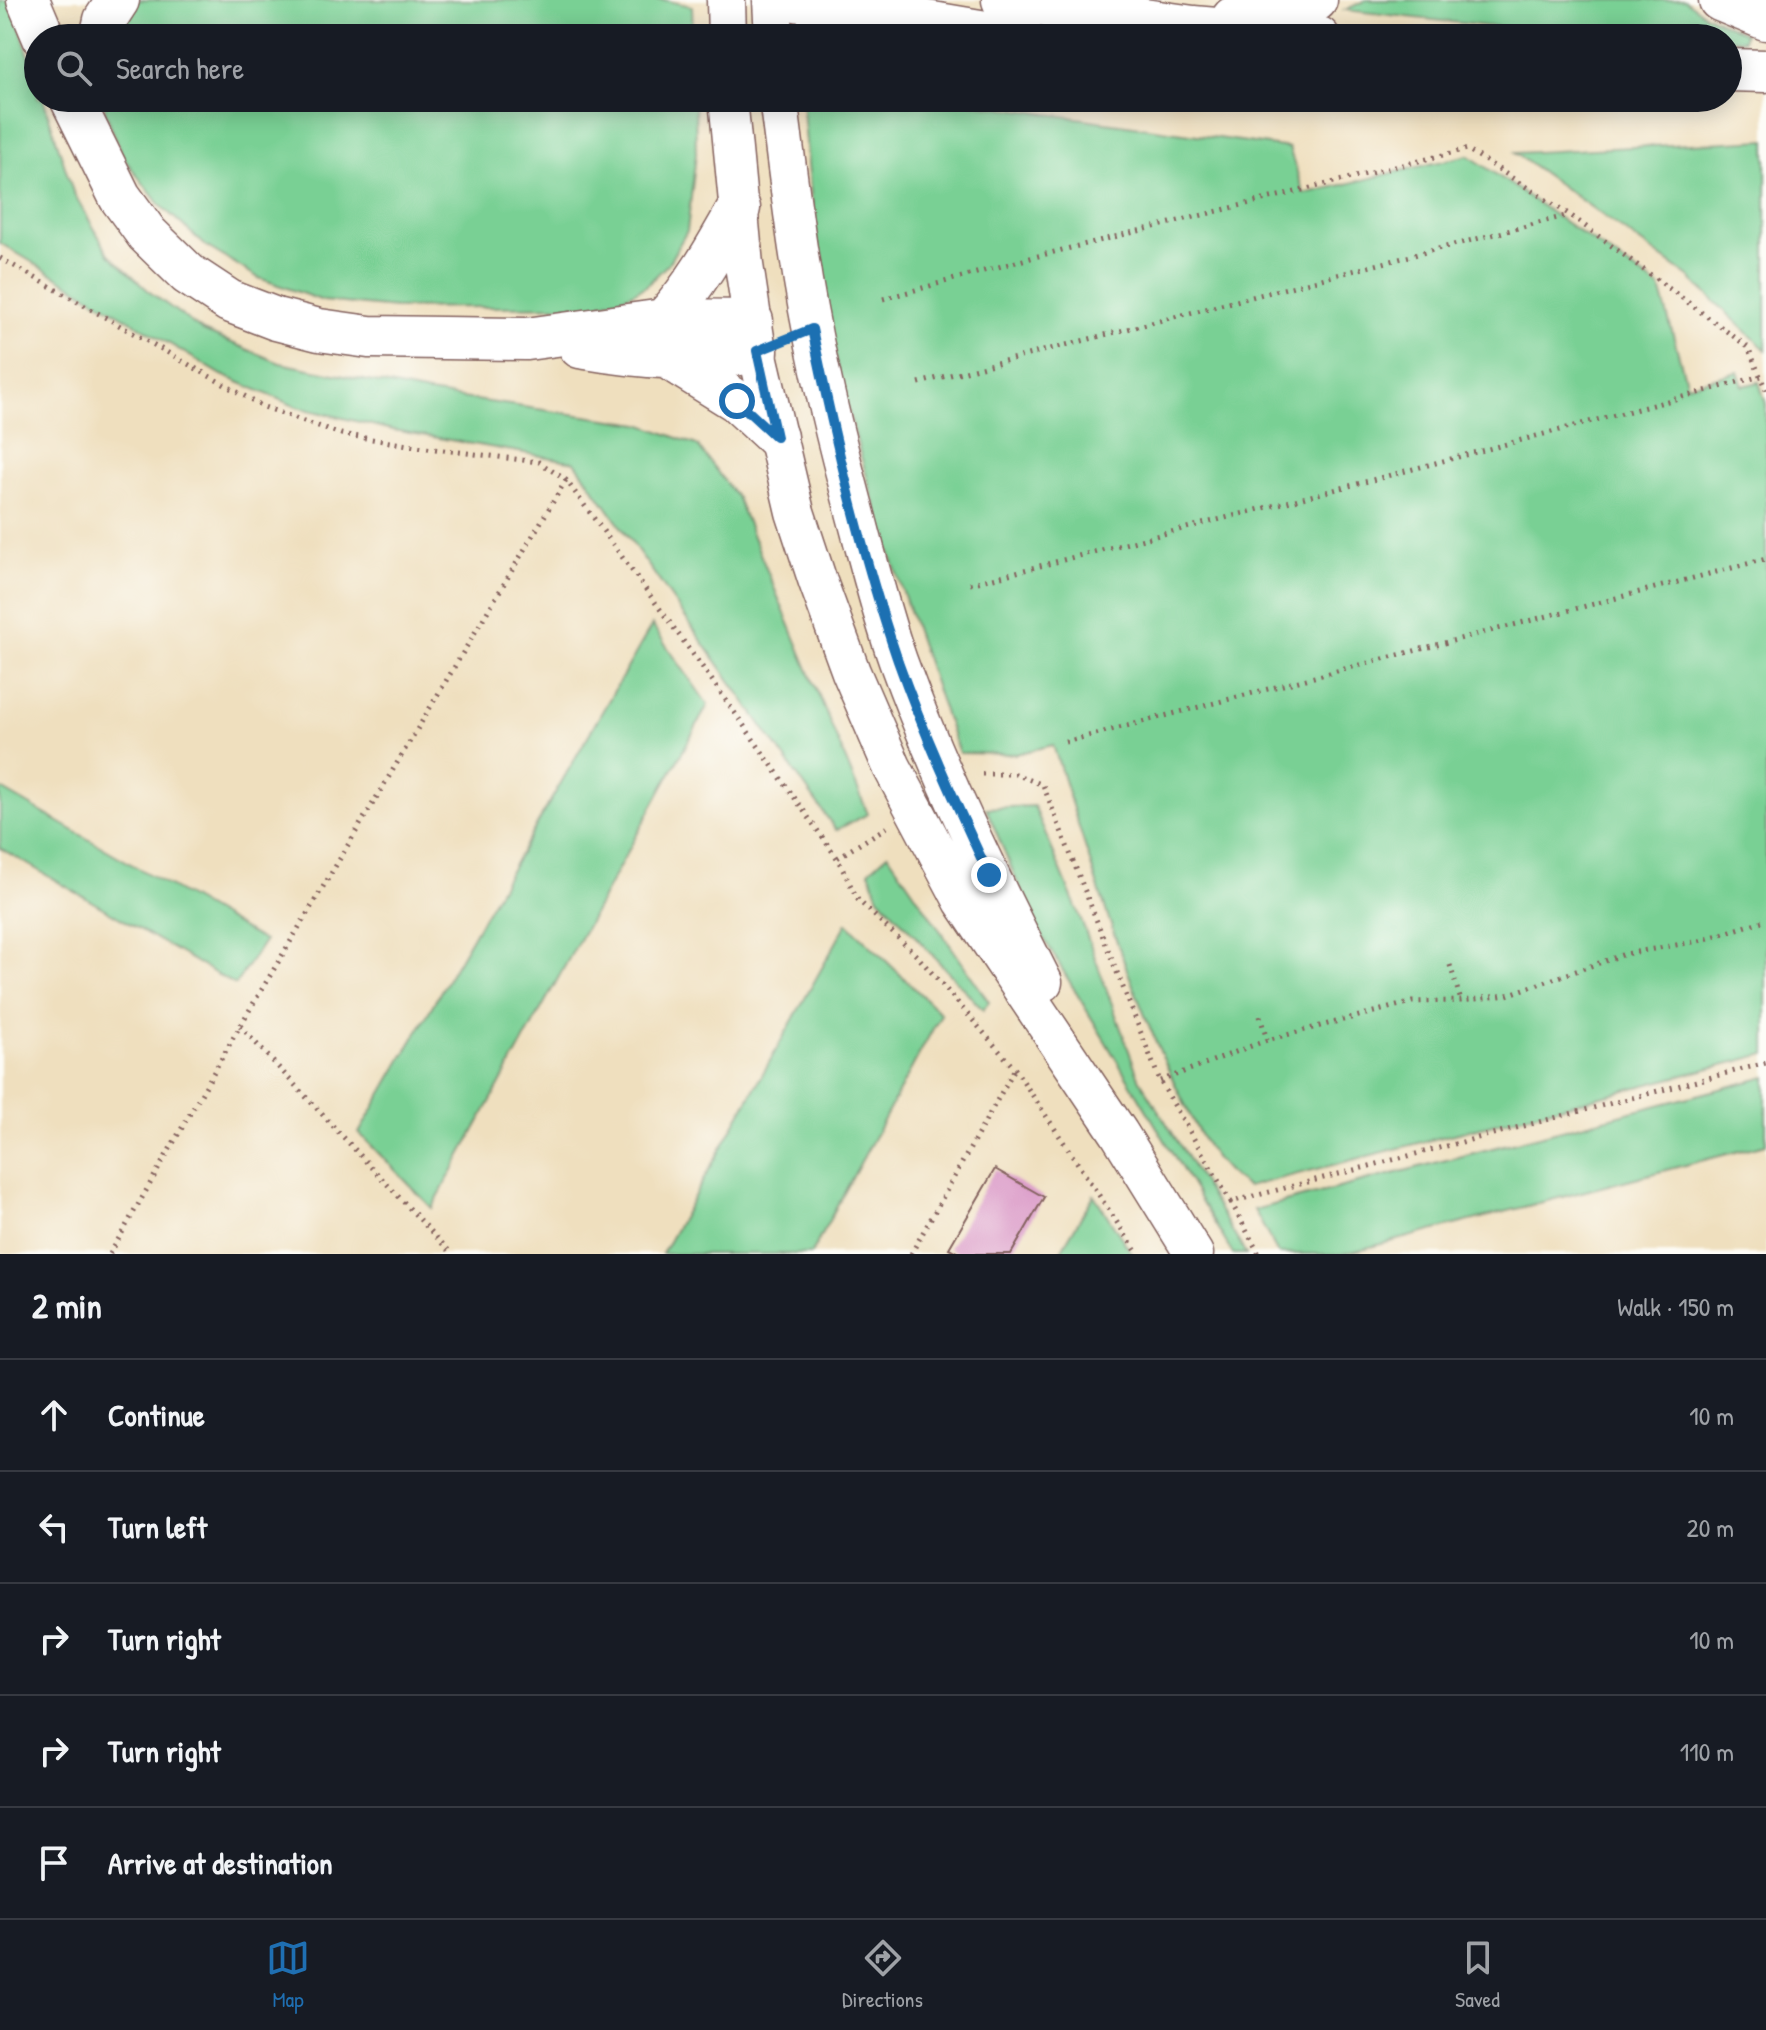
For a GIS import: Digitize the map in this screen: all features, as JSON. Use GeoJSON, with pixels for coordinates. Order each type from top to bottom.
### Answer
{"type":"FeatureCollection","features":[{"type":"Feature","properties":{"kind":"main road"},"geometry":{"type":"LineString","coordinates":[[28,0],[38,24]]}},
{"type":"Feature","properties":{"kind":"main road"},"geometry":{"type":"LineString","coordinates":[[104,24],[118,0]]}},
{"type":"Feature","properties":{"kind":"main road"},"geometry":{"type":"LineString","coordinates":[[726,0],[727,24]]}},
{"type":"Feature","properties":{"kind":"main road"},"geometry":{"type":"LineString","coordinates":[[772,0],[773,24]]}},
{"type":"Feature","properties":{"kind":"main road"},"geometry":{"type":"LineString","coordinates":[[796,0],[938,24]]}},
{"type":"Feature","properties":{"kind":"main road"},"geometry":{"type":"LineString","coordinates":[[1003,0],[1172,24]]}},
{"type":"Feature","properties":{"kind":"main road"},"geometry":{"type":"LineString","coordinates":[[1207,24],[1316,0]]}},
{"type":"Feature","properties":{"kind":"main road"},"geometry":{"type":"LineString","coordinates":[[1720,0],[1766,19]]}},
{"type":"Feature","properties":{"kind":"main road"},"geometry":{"type":"LineString","coordinates":[[1742,70],[1766,71]]}},
{"type":"Feature","properties":{"kind":"main road"},"geometry":{"type":"LineString","coordinates":[[78,112],[120,197],[147,234],[188,274],[229,301],[276,319],[319,330],[369,337],[666,339],[754,336],[812,329]]}},
{"type":"Feature","properties":{"kind":"main road"},"geometry":{"type":"LineString","coordinates":[[96,112],[97,152]]}},
{"type":"Feature","properties":{"kind":"main road"},"geometry":{"type":"LineString","coordinates":[[729,112],[754,336],[795,512],[851,672],[892,767],[963,901],[1119,1133],[1194,1254]]}},
{"type":"Feature","properties":{"kind":"main road"},"geometry":{"type":"LineString","coordinates":[[780,112],[799,256],[832,424],[870,569],[898,659],[932,751],[989,875],[1119,1133]]}},
{"type":"Feature","properties":{"kind":"main road"},"geometry":{"type":"LineString","coordinates":[[666,339],[684,298],[703,272],[739,208]]}},
{"type":"Feature","properties":{"kind":"main road"},"geometry":{"type":"LineString","coordinates":[[666,339],[776,437]]}},
{"type":"Feature","properties":{"kind":"path"},"geometry":{"type":"LineString","coordinates":[[883,299],[1034,257],[1467,149],[1570,215],[1748,347],[1766,390]]}},
{"type":"Feature","properties":{"kind":"path"},"geometry":{"type":"LineString","coordinates":[[919,383],[1570,215]]}},
{"type":"Feature","properties":{"kind":"path"},"geometry":{"type":"LineString","coordinates":[[0,258],[264,407],[341,434],[539,462],[566,480],[837,858],[858,900],[919,958],[1015,1069],[1138,1254]]}},
{"type":"Feature","properties":{"kind":"path"},"geometry":{"type":"LineString","coordinates":[[970,584],[1761,376]]}},
{"type":"Feature","properties":{"kind":"path"},"geometry":{"type":"LineString","coordinates":[[110,1254],[240,1026],[566,480]]}},
{"type":"Feature","properties":{"kind":"path"},"geometry":{"type":"LineString","coordinates":[[1065,742],[1766,559]]}},
{"type":"Feature","properties":{"kind":"path"},"geometry":{"type":"LineString","coordinates":[[980,774],[1015,774],[1043,785],[1160,1081],[1259,1254]]}},
{"type":"Feature","properties":{"kind":"path"},"geometry":{"type":"LineString","coordinates":[[837,858],[877,833]]}},
{"type":"Feature","properties":{"kind":"path"},"geometry":{"type":"LineString","coordinates":[[1160,1081],[1267,1040],[1412,1002],[1461,1001],[1507,995],[1625,954],[1699,941],[1766,920]]}},
{"type":"Feature","properties":{"kind":"path"},"geometry":{"type":"LineString","coordinates":[[1450,965],[1461,1001]]}},
{"type":"Feature","properties":{"kind":"path"},"geometry":{"type":"LineString","coordinates":[[1260,1016],[1267,1040]]}},
{"type":"Feature","properties":{"kind":"path"},"geometry":{"type":"LineString","coordinates":[[240,1026],[452,1254]]}},
{"type":"Feature","properties":{"kind":"path"},"geometry":{"type":"LineString","coordinates":[[1231,1202],[1766,1063]]}},
{"type":"Feature","properties":{"kind":"path"},"geometry":{"type":"LineString","coordinates":[[911,1254],[1015,1069]]}},
{"type":"Feature","properties":{"kind":"green space"},"geometry":{"type":"Polygon","coordinates":[[[0,0],[11,1],[24,40],[24,112],[47,112],[73,192],[109,254],[151,293],[203,331],[280,363],[428,393],[640,424],[697,445],[737,498],[868,814],[836,830],[575,462],[393,430],[297,407],[222,375],[0,243],[0,0]]]}},
{"type":"Feature","properties":{"kind":"green space"},"geometry":{"type":"Polygon","coordinates":[[[135,0],[664,0],[692,6],[693,24],[121,24],[135,0]]]}},
{"type":"Feature","properties":{"kind":"green space"},"geometry":{"type":"Polygon","coordinates":[[[1366,0],[1685,0],[1726,24],[1468,24],[1345,10],[1366,0]]]}},
{"type":"Feature","properties":{"kind":"green space"},"geometry":{"type":"Polygon","coordinates":[[[105,112],[695,112],[696,154],[687,231],[668,264],[646,286],[625,297],[593,306],[395,308],[323,301],[259,278],[206,246],[159,204],[123,157],[105,112]]]}},
{"type":"Feature","properties":{"kind":"green space"},"geometry":{"type":"Polygon","coordinates":[[[803,112],[1034,112],[1289,148],[1304,194],[1468,155],[1660,288],[1687,385],[1738,372],[1743,386],[1759,382],[1766,404],[1766,1054],[1247,1187],[1234,1177],[1204,1141],[1156,1043],[1108,916],[1053,745],[1016,754],[959,753],[866,475],[833,346],[812,205],[803,112]]]}},
{"type":"Feature","properties":{"kind":"green space"},"geometry":{"type":"Polygon","coordinates":[[[1766,140],[1766,350],[1689,277],[1515,153],[1766,140]]]}},
{"type":"Feature","properties":{"kind":"green space"},"geometry":{"type":"Polygon","coordinates":[[[652,625],[708,705],[432,1208],[359,1133],[652,625]]]}},
{"type":"Feature","properties":{"kind":"green space"},"geometry":{"type":"Polygon","coordinates":[[[0,788],[264,941],[235,985],[0,848],[0,788]]]}},
{"type":"Feature","properties":{"kind":"green space"},"geometry":{"type":"Polygon","coordinates":[[[1034,806],[1079,914],[1139,1078],[1246,1254],[1233,1254],[1035,924],[986,808],[1034,806]]]}},
{"type":"Feature","properties":{"kind":"green space"},"geometry":{"type":"Polygon","coordinates":[[[888,854],[989,1002],[983,1010],[879,897],[869,871],[888,854]]]}},
{"type":"Feature","properties":{"kind":"green space"},"geometry":{"type":"Polygon","coordinates":[[[847,923],[941,1014],[811,1254],[662,1254],[847,923]]]}},
{"type":"Feature","properties":{"kind":"green space"},"geometry":{"type":"Polygon","coordinates":[[[1766,1077],[1766,1144],[1343,1254],[1278,1254],[1254,1210],[1766,1077]]]}},
{"type":"Feature","properties":{"kind":"green space"},"geometry":{"type":"Polygon","coordinates":[[[1094,1195],[1132,1254],[1059,1254],[1094,1195]]]}},
{"type":"Feature","properties":{"kind":"building"},"geometry":{"type":"Polygon","coordinates":[[[995,1169],[1044,1197],[1011,1254],[960,1254],[949,1248],[995,1169]]]}},
{"type":"Feature","properties":{"kind":"route"},"geometry":{"type":"LineString","coordinates":[[737,401],[776,437],[757,351],[812,329],[832,424],[870,569],[898,659],[932,751],[989,875]]}}]}
